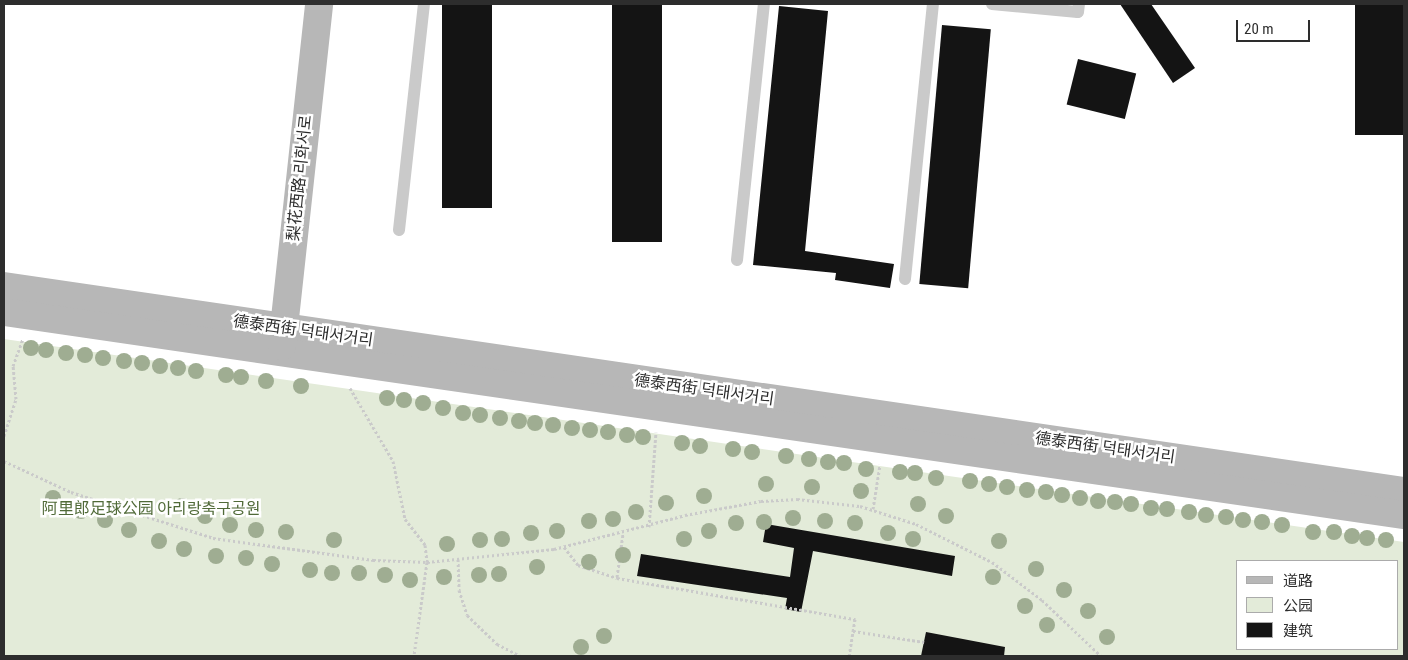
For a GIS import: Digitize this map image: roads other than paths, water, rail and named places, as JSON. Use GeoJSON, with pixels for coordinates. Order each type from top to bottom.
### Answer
{"type":"FeatureCollection","features":[{"type":"Feature","properties":{"kind":"street","name":"梨花西路 리화서로"},"geometry":{"type":"LineString","coordinates":[[283,341],[319,4]]}},
{"type":"Feature","properties":{"kind":"street","name":"德泰西街 덕태서거리"},"geometry":{"type":"LineString","coordinates":[[4,286],[283,341],[1404,515]]}},
{"type":"Feature","properties":{"kind":"street","name":"德泰西街 덕태서거리"},"geometry":{"type":"LineString","coordinates":[[4,312],[283,341],[1404,491]]}},
{"type":"Feature","properties":{"kind":"lane"},"geometry":{"type":"LineString","coordinates":[[399,230],[424,4]]}},
{"type":"Feature","properties":{"kind":"lane"},"geometry":{"type":"LineString","coordinates":[[737,260],[764,4]]}},
{"type":"Feature","properties":{"kind":"lane"},"geometry":{"type":"LineString","coordinates":[[905,278],[933,4]]}},
{"type":"Feature","properties":{"kind":"lane"},"geometry":{"type":"LineString","coordinates":[[992,4],[1078,12],[1079,4]]}},
{"type":"Feature","properties":{"kind":"park label","name":"阿里郎足球公园 아리랑축구공원"},"geometry":{"type":"Point","coordinates":[151,509]}}]}
